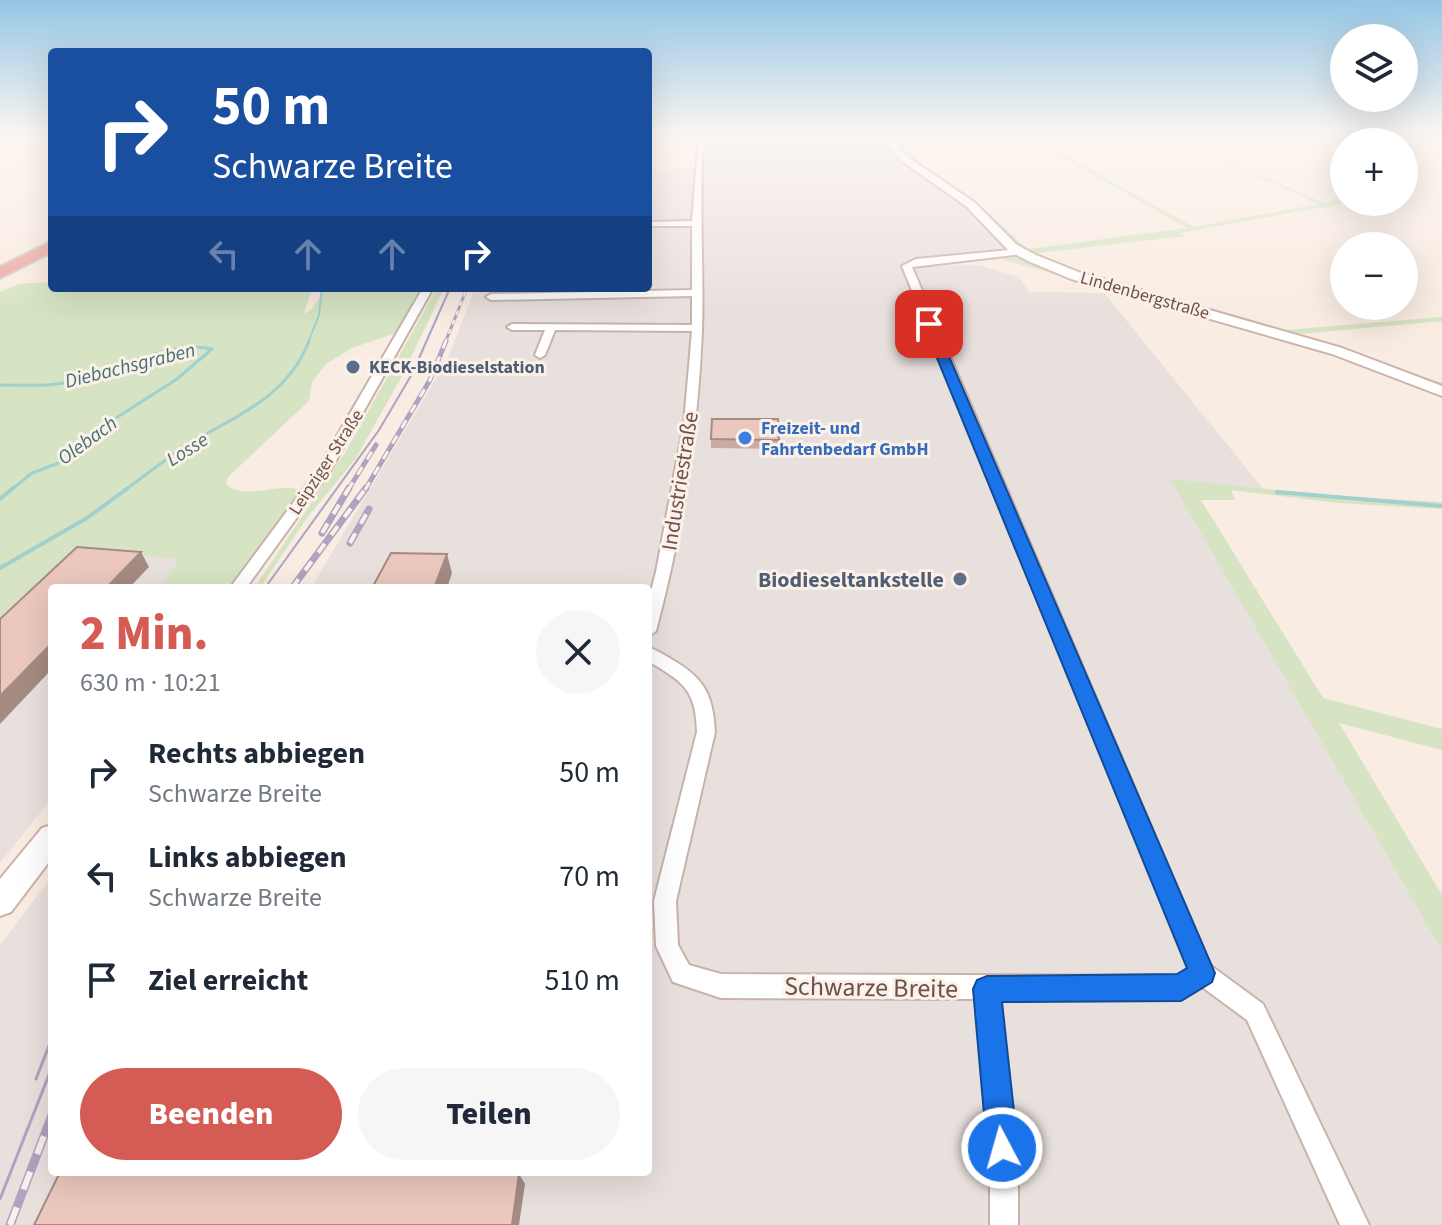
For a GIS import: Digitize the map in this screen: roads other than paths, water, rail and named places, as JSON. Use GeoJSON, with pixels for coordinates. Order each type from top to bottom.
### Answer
{"type":"FeatureCollection","features":[{"type":"Feature","properties":{"kind":"highway"},"geometry":{"type":"LineString","coordinates":[[0,273],[48,248]]}},
{"type":"Feature","properties":{"kind":"highway"},"geometry":{"type":"LineString","coordinates":[[0,280],[48,255]]}},
{"type":"Feature","properties":{"kind":"main road","name":"Lindenbergstraße"},"geometry":{"type":"LineString","coordinates":[[954,194],[977,211],[1020,252],[1068,273],[1323,347],[1442,391]]}},
{"type":"Feature","properties":{"kind":"main road"},"geometry":{"type":"LineString","coordinates":[[0,902],[48,842]]}},
{"type":"Feature","properties":{"kind":"street","name":"Industriestraße"},"geometry":{"type":"LineString","coordinates":[[652,616],[664,572],[690,423],[697,328],[697,194]]}},
{"type":"Feature","properties":{"kind":"street"},"geometry":{"type":"LineString","coordinates":[[652,224],[696,223]]}},
{"type":"Feature","properties":{"kind":"street"},"geometry":{"type":"LineString","coordinates":[[1020,252],[916,262],[907,266],[1202,973],[1255,1012],[1355,1225]]}},
{"type":"Feature","properties":{"kind":"street","name":"Leipziger Straße"},"geometry":{"type":"LineString","coordinates":[[241,584],[322,473],[426,292]]}},
{"type":"Feature","properties":{"kind":"street"},"geometry":{"type":"LineString","coordinates":[[491,297],[697,293]]}},
{"type":"Feature","properties":{"kind":"street"},"geometry":{"type":"LineString","coordinates":[[512,327],[697,328]]}},
{"type":"Feature","properties":{"kind":"street"},"geometry":{"type":"LineString","coordinates":[[540,355],[551,328]]}},
{"type":"Feature","properties":{"kind":"street","name":"Schwarze Breite"},"geometry":{"type":"LineString","coordinates":[[652,655],[677,668],[694,684],[702,692],[706,708],[706,732],[665,901],[667,946],[681,974],[721,986],[987,989],[1181,988],[1202,973]]}},
{"type":"Feature","properties":{"kind":"street"},"geometry":{"type":"LineString","coordinates":[[987,989],[1004,1169],[1004,1225]]}},
{"type":"Feature","properties":{"kind":"waterway","name":"Losse"},"geometry":{"type":"LineString","coordinates":[[308,343],[319,315],[322,292]]}},
{"type":"Feature","properties":{"kind":"waterway","name":"Losse"},"geometry":{"type":"LineString","coordinates":[[125,490],[182,448],[243,413],[275,390],[300,360],[309,341]]}},
{"type":"Feature","properties":{"kind":"waterway","name":"Olebach"},"geometry":{"type":"LineString","coordinates":[[0,385],[60,384],[159,353],[196,347],[212,349],[177,379],[80,441],[67,460],[32,473],[11,490]]}},
{"type":"Feature","properties":{"kind":"waterway","name":"Olebach"},"geometry":{"type":"LineString","coordinates":[[0,499],[13,488]]}},
{"type":"Feature","properties":{"kind":"waterway","name":"Losse"},"geometry":{"type":"LineString","coordinates":[[0,568],[87,518],[128,488]]}},
{"type":"Feature","properties":{"kind":"waterway"},"geometry":{"type":"LineString","coordinates":[[1277,492],[1442,506]]}},
{"type":"Feature","properties":{"kind":"tram line"},"geometry":{"type":"LineString","coordinates":[[268,584],[379,430],[412,374],[448,292]]}},
{"type":"Feature","properties":{"kind":"tram line"},"geometry":{"type":"LineString","coordinates":[[36,1079],[48,1048]]}},
{"type":"Feature","properties":{"kind":"tram line"},"geometry":{"type":"LineString","coordinates":[[0,1199],[48,1077]]}},
{"type":"Feature","properties":{"kind":"railway"},"geometry":{"type":"LineString","coordinates":[[445,343],[465,292]]}},
{"type":"Feature","properties":{"kind":"railway"},"geometry":{"type":"LineString","coordinates":[[365,490],[430,380],[446,341]]}},
{"type":"Feature","properties":{"kind":"railway"},"geometry":{"type":"LineString","coordinates":[[348,490],[376,445]]}},
{"type":"Feature","properties":{"kind":"railway"},"geometry":{"type":"LineString","coordinates":[[322,533],[349,488]]}},
{"type":"Feature","properties":{"kind":"railway"},"geometry":{"type":"LineString","coordinates":[[295,584],[366,488]]}},
{"type":"Feature","properties":{"kind":"railway"},"geometry":{"type":"LineString","coordinates":[[350,543],[369,509]]}},
{"type":"Feature","properties":{"kind":"railway"},"geometry":{"type":"LineString","coordinates":[[10,1225],[48,1125]]}},
{"type":"Feature","properties":{"kind":"place","name":"KECK-Biodieselstation"},"geometry":{"type":"Point","coordinates":[353,367]}},
{"type":"Feature","properties":{"kind":"place","name":"Freizeit- und Fahrtenbedarf GmbH"},"geometry":{"type":"Point","coordinates":[745,438]}},
{"type":"Feature","properties":{"kind":"place","name":"Biodieseltankstelle"},"geometry":{"type":"Point","coordinates":[960,579]}},
{"type":"Feature","properties":{"kind":"water label","name":"Diebachsgraben"},"geometry":{"type":"Point","coordinates":[130,365]}}]}
